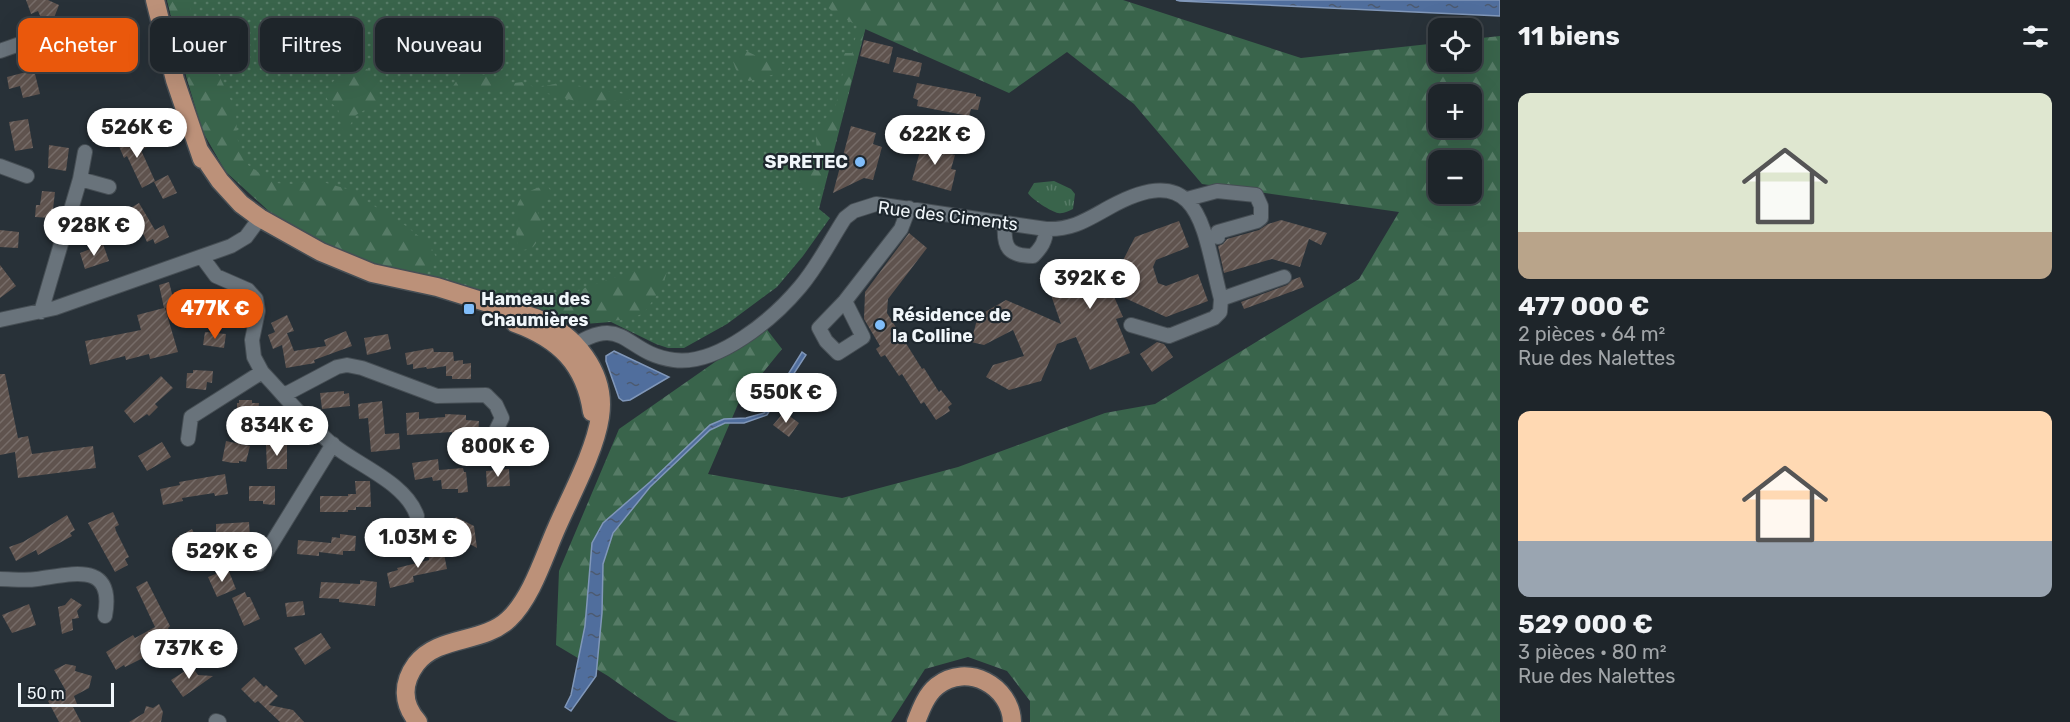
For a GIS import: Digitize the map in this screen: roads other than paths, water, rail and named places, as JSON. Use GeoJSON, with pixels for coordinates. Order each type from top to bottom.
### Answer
{"type":"FeatureCollection","features":[{"type":"Feature","properties":{"kind":"main road"},"geometry":{"type":"LineString","coordinates":[[155,0],[175,80],[199,150],[220,181],[258,221],[347,275],[419,293],[515,322],[570,348],[590,399],[594,439],[527,596],[520,608],[503,625],[492,632],[438,648],[426,654],[410,673],[405,695],[412,715],[418,722]]}},
{"type":"Feature","properties":{"kind":"main road"},"geometry":{"type":"LineString","coordinates":[[916,722],[923,703],[935,687],[963,675],[974,676],[995,686],[1007,700],[1012,722]]}},
{"type":"Feature","properties":{"kind":"street"},"geometry":{"type":"LineString","coordinates":[[0,51],[18,45]]}},
{"type":"Feature","properties":{"kind":"street"},"geometry":{"type":"LineString","coordinates":[[41,312],[80,179],[85,152]]}},
{"type":"Feature","properties":{"kind":"street"},"geometry":{"type":"LineString","coordinates":[[0,166],[27,176]]}},
{"type":"Feature","properties":{"kind":"street"},"geometry":{"type":"LineString","coordinates":[[80,179],[109,187]]}},
{"type":"Feature","properties":{"kind":"street","name":"Rue des Ciments"},"geometry":{"type":"LineString","coordinates":[[570,348],[594,334],[612,332],[640,349],[676,361],[711,355],[737,341],[778,309],[800,287],[845,218],[854,211],[876,204],[1046,229],[1070,228],[1132,195],[1150,190],[1165,189],[1187,200]]}},
{"type":"Feature","properties":{"kind":"street"},"geometry":{"type":"LineString","coordinates":[[1131,325],[1168,336],[1214,318],[1220,312],[1221,299],[1201,221],[1187,200],[1217,190],[1256,195],[1261,206],[1241,228]]}},
{"type":"Feature","properties":{"kind":"street"},"geometry":{"type":"LineString","coordinates":[[845,301],[901,229],[909,208]]}},
{"type":"Feature","properties":{"kind":"street"},"geometry":{"type":"LineString","coordinates":[[0,320],[64,305],[231,246],[246,237],[258,221]]}},
{"type":"Feature","properties":{"kind":"street"},"geometry":{"type":"LineString","coordinates":[[1005,223],[1007,246],[1012,254],[1019,256],[1033,256],[1041,248],[1046,229]]}},
{"type":"Feature","properties":{"kind":"street"},"geometry":{"type":"LineString","coordinates":[[202,257],[216,276],[248,290],[256,299],[258,311],[252,340],[254,357],[262,372],[333,444],[401,492],[414,506],[417,516]]}},
{"type":"Feature","properties":{"kind":"street"},"geometry":{"type":"LineString","coordinates":[[1221,299],[1284,277]]}},
{"type":"Feature","properties":{"kind":"street"},"geometry":{"type":"LineString","coordinates":[[284,395],[338,367],[347,365],[363,368],[437,396],[486,395],[496,405],[502,418],[489,445]]}},
{"type":"Feature","properties":{"kind":"street"},"geometry":{"type":"LineString","coordinates":[[188,440],[191,417],[262,372]]}},
{"type":"Feature","properties":{"kind":"street"},"geometry":{"type":"LineString","coordinates":[[259,564],[333,444]]}},
{"type":"Feature","properties":{"kind":"street"},"geometry":{"type":"LineString","coordinates":[[0,579],[34,580],[77,573],[94,576],[102,583],[108,599],[105,616]]}},
{"type":"Feature","properties":{"kind":"water"},"geometry":{"type":"Polygon","coordinates":[[[1176,0],[1500,0],[1500,16],[1180,1],[1176,0]]]}},
{"type":"Feature","properties":{"kind":"water"},"geometry":{"type":"Polygon","coordinates":[[[614,351],[669,377],[630,400],[623,401],[619,398],[606,361],[606,356],[614,351]]]}},
{"type":"Feature","properties":{"kind":"water"},"geometry":{"type":"Polygon","coordinates":[[[802,352],[806,355],[767,415],[744,423],[725,423],[710,430],[650,487],[613,533],[603,564],[602,613],[596,676],[571,711],[565,707],[571,695],[585,626],[592,543],[603,523],[710,425],[724,419],[746,418],[764,413],[802,352]]]}},
{"type":"Feature","properties":{"kind":"place","name":"SPRETEC"},"geometry":{"type":"Point","coordinates":[860,162]}},
{"type":"Feature","properties":{"kind":"place","name":"Hameau des Chaumières"},"geometry":{"type":"Point","coordinates":[469,309]}},
{"type":"Feature","properties":{"kind":"place","name":"Résidence de la Colline"},"geometry":{"type":"Point","coordinates":[880,325]}}]}
